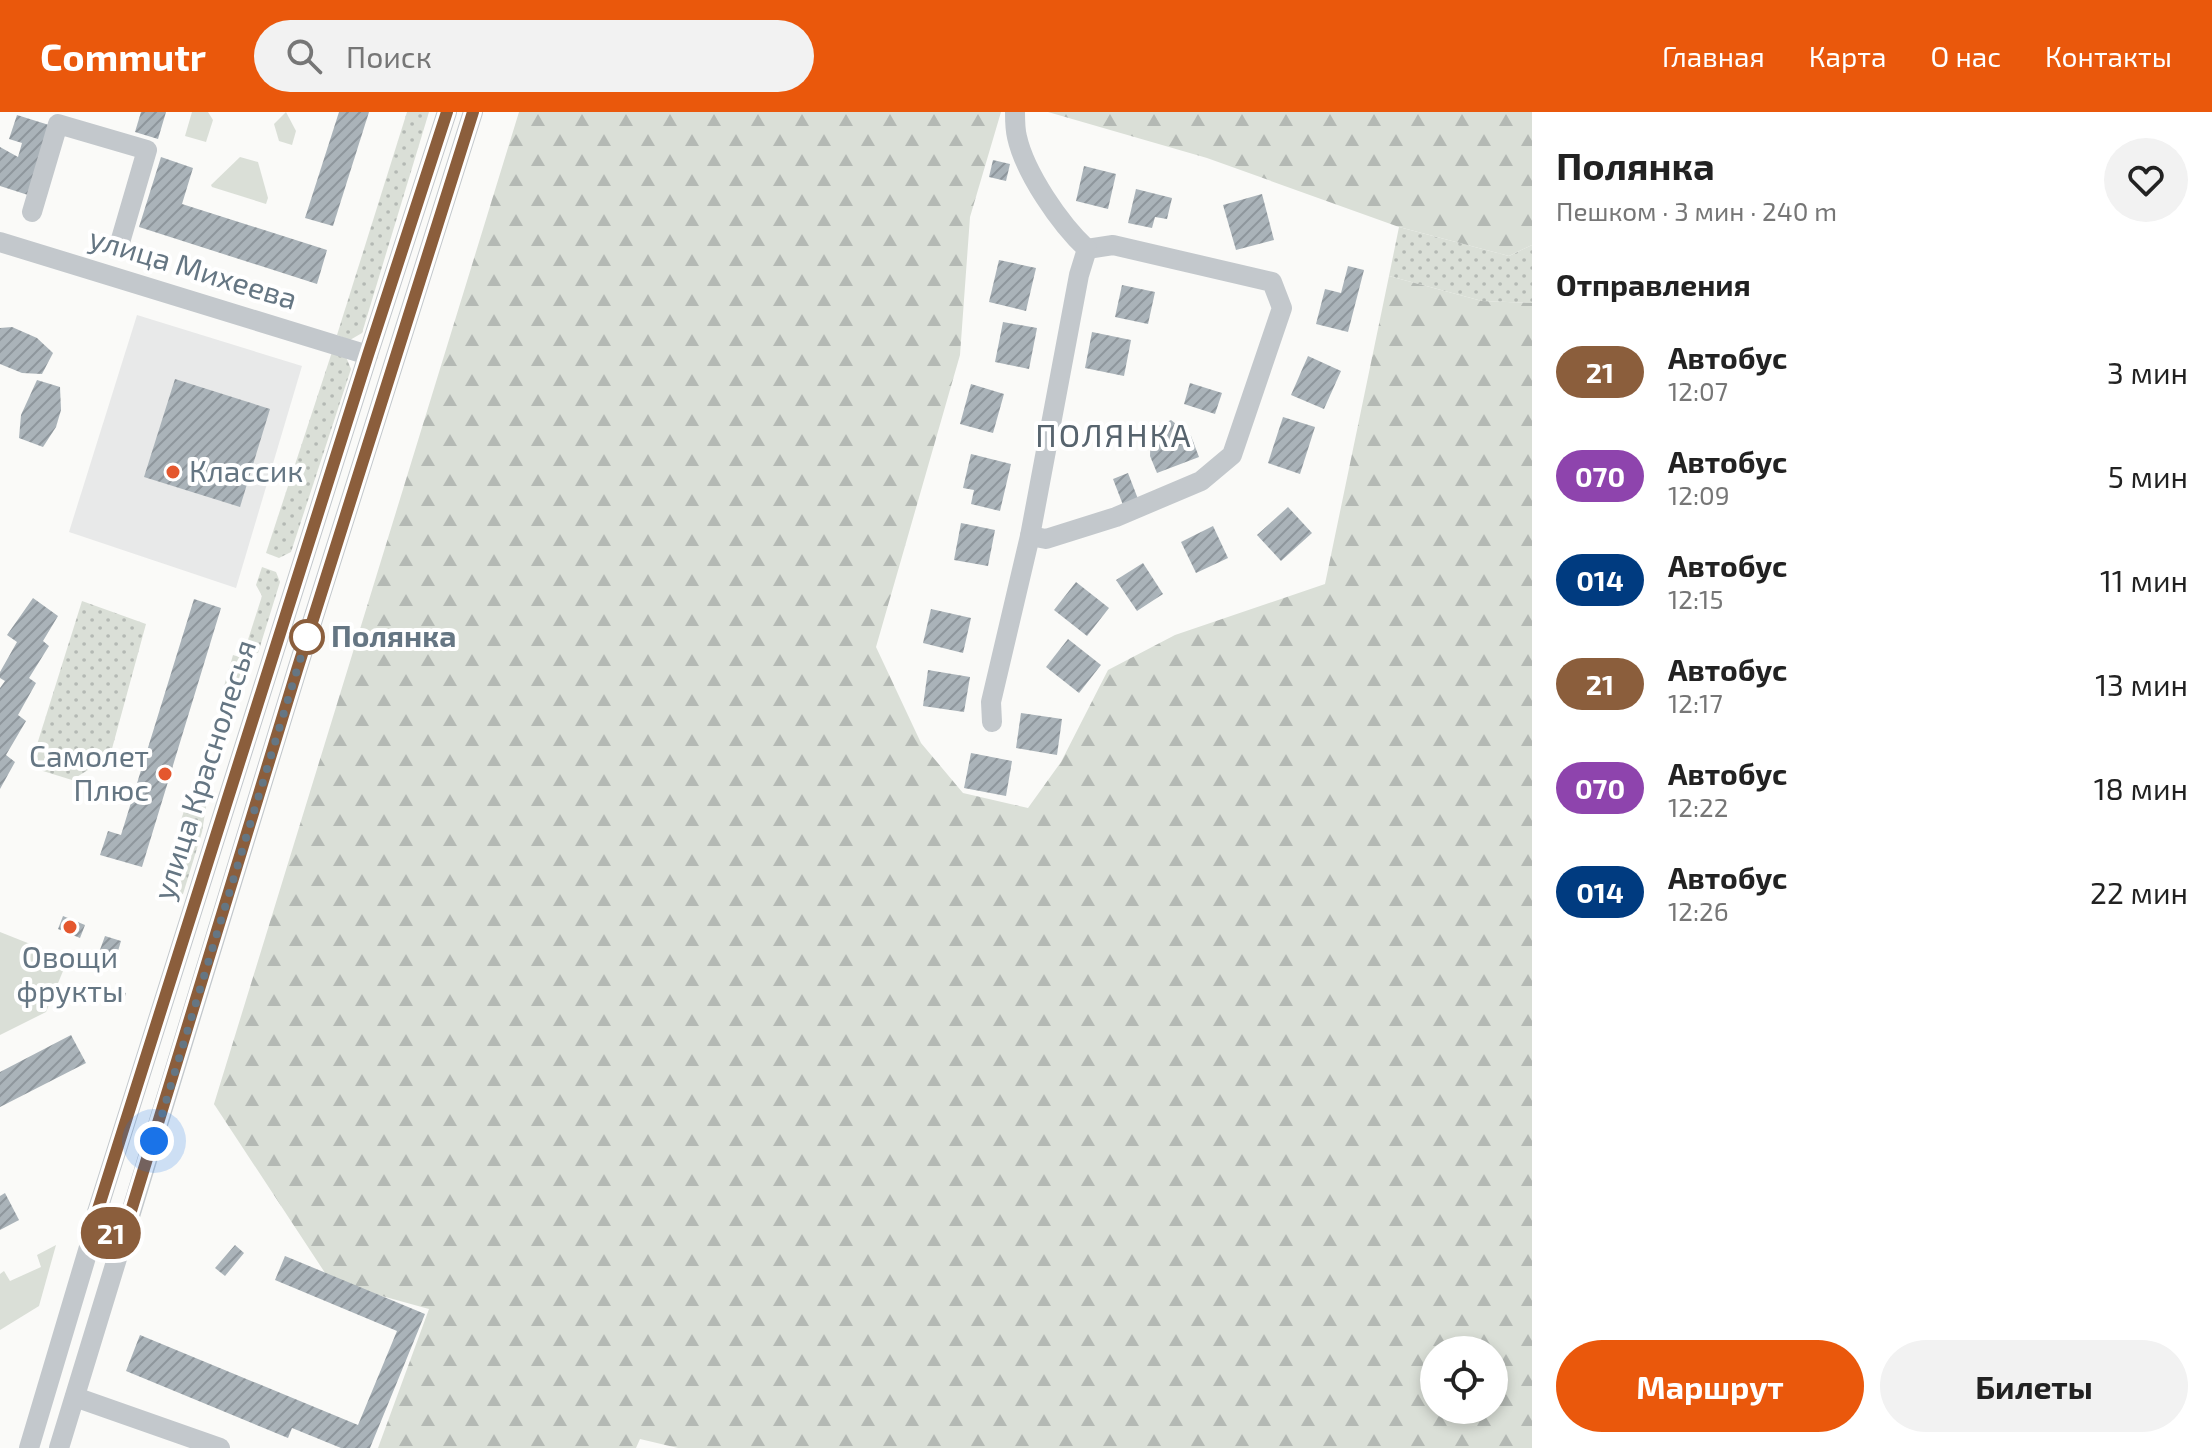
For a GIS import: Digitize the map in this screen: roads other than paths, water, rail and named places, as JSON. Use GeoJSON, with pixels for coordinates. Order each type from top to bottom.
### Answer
{"type":"FeatureCollection","features":[{"type":"Feature","properties":{"kind":"street","name":"улица Краснолесья"},"geometry":{"type":"LineString","coordinates":[[29,1448],[92,1228],[447,112]]}},
{"type":"Feature","properties":{"kind":"street","name":"улица Краснолесья"},"geometry":{"type":"LineString","coordinates":[[59,1448],[300,659],[473,112]]}},
{"type":"Feature","properties":{"kind":"street"},"geometry":{"type":"LineString","coordinates":[[1015,112],[1017,137],[1028,166],[1070,233],[1087,249]]}},
{"type":"Feature","properties":{"kind":"street"},"geometry":{"type":"LineString","coordinates":[[32,212],[58,124],[147,150],[121,239]]}},
{"type":"Feature","properties":{"kind":"street","name":"улица Михеева"},"geometry":{"type":"LineString","coordinates":[[0,242],[368,355]]}},
{"type":"Feature","properties":{"kind":"street"},"geometry":{"type":"LineString","coordinates":[[1030,536],[1046,539],[1116,517],[1201,481],[1232,455],[1282,308],[1272,282],[1113,245],[1087,249]]}},
{"type":"Feature","properties":{"kind":"street"},"geometry":{"type":"LineString","coordinates":[[992,722],[991,702],[1030,536],[1079,275],[1087,249]]}},
{"type":"Feature","properties":{"kind":"street"},"geometry":{"type":"LineString","coordinates":[[92,1228],[123,1237]]}},
{"type":"Feature","properties":{"kind":"street"},"geometry":{"type":"LineString","coordinates":[[75,1397],[220,1448]]}},
{"type":"Feature","properties":{"kind":"place","name":"Классик"},"geometry":{"type":"Point","coordinates":[173,472]}},
{"type":"Feature","properties":{"kind":"place","name":"Полянка"},"geometry":{"type":"Point","coordinates":[307,637]}},
{"type":"Feature","properties":{"kind":"place","name":"Самолет Плюс"},"geometry":{"type":"Point","coordinates":[165,774]}},
{"type":"Feature","properties":{"kind":"place","name":"Овощи фрукты"},"geometry":{"type":"Point","coordinates":[70,927]}},
{"type":"Feature","properties":{"kind":"district","name":"ПОЛЯНКА"},"geometry":{"type":"Point","coordinates":[1114,436]}}]}
